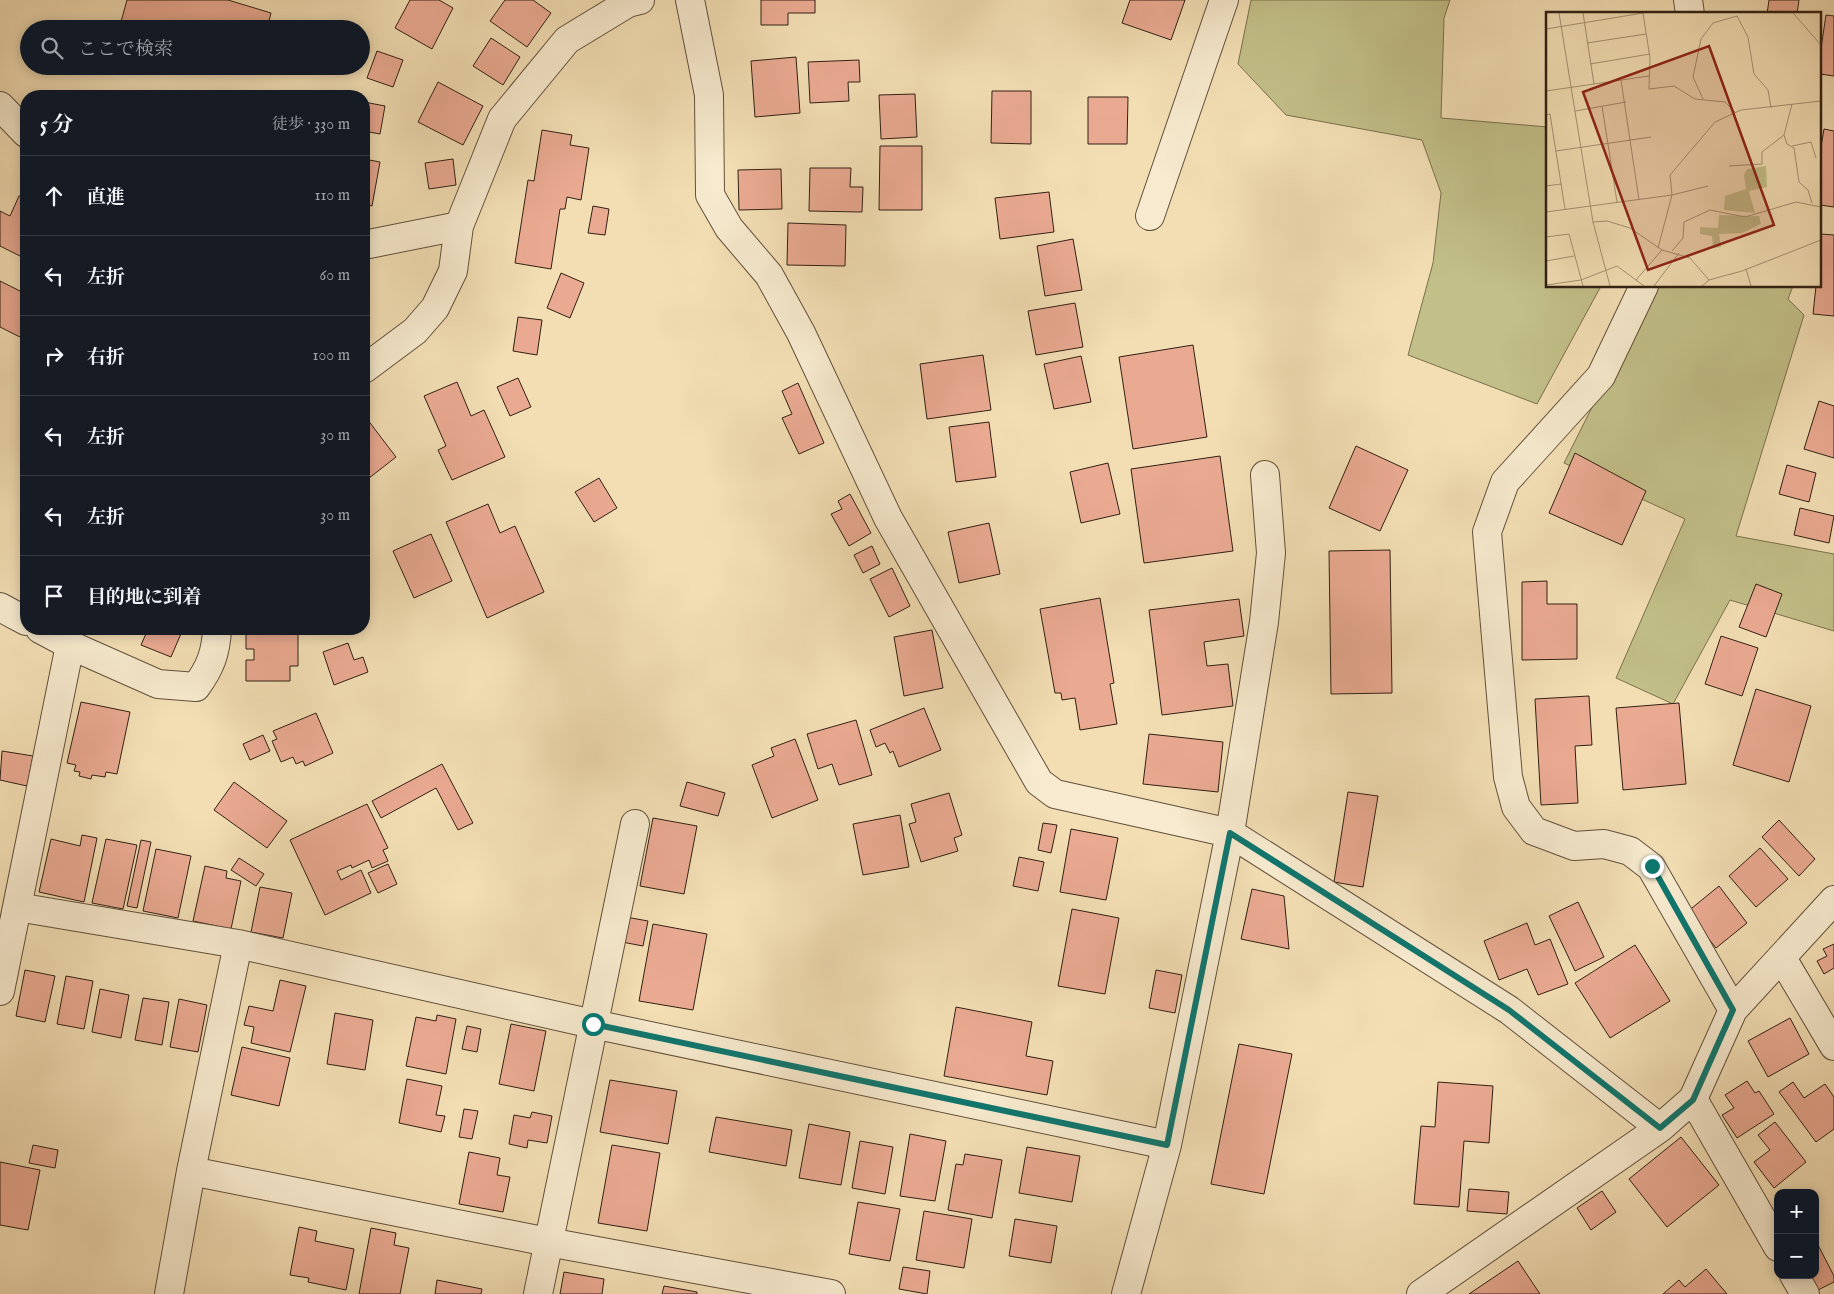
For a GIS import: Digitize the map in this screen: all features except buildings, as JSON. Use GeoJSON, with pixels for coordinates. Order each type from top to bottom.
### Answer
{"type":"FeatureCollection","features":[{"type":"Feature","properties":{"kind":"street"},"geometry":{"type":"LineString","coordinates":[[370,365],[415,331],[435,308],[453,271],[460,226],[502,119],[567,40],[628,3],[640,0]]}},
{"type":"Feature","properties":{"kind":"street"},"geometry":{"type":"LineString","coordinates":[[690,0],[709,95],[710,195],[729,228],[769,275],[801,333],[888,518],[1039,782],[1055,794],[1230,833],[1509,1010],[1660,1128]]}},
{"type":"Feature","properties":{"kind":"street"},"geometry":{"type":"LineString","coordinates":[[1150,216],[1224,0]]}},
{"type":"Feature","properties":{"kind":"street"},"geometry":{"type":"LineString","coordinates":[[0,106],[20,128]]}},
{"type":"Feature","properties":{"kind":"street"},"geometry":{"type":"LineString","coordinates":[[370,244],[460,226]]}},
{"type":"Feature","properties":{"kind":"street"},"geometry":{"type":"LineString","coordinates":[[1643,288],[1601,376],[1506,482],[1487,532],[1508,777],[1516,807],[1534,831],[1574,846],[1604,844],[1630,851],[1652,866],[1733,1010]]}},
{"type":"Feature","properties":{"kind":"street"},"geometry":{"type":"LineString","coordinates":[[1126,1294],[1167,1145],[1230,833],[1265,612],[1271,553],[1265,475]]}},
{"type":"Feature","properties":{"kind":"street"},"geometry":{"type":"LineString","coordinates":[[0,607],[20,618]]}},
{"type":"Feature","properties":{"kind":"street"},"geometry":{"type":"LineString","coordinates":[[51,635],[158,684],[196,687],[210,668],[216,646],[217,635]]}},
{"type":"Feature","properties":{"kind":"street"},"geometry":{"type":"LineString","coordinates":[[0,992],[70,645]]}},
{"type":"Feature","properties":{"kind":"street"},"geometry":{"type":"LineString","coordinates":[[538,1294],[635,824]]}},
{"type":"Feature","properties":{"kind":"street"},"geometry":{"type":"LineString","coordinates":[[1421,1294],[1660,1128],[1693,1100],[1733,1010],[1834,900]]}},
{"type":"Feature","properties":{"kind":"street"},"geometry":{"type":"LineString","coordinates":[[17,907],[238,944],[593,1024],[1167,1145]]}},
{"type":"Feature","properties":{"kind":"street"},"geometry":{"type":"LineString","coordinates":[[169,1294],[191,1171],[238,944]]}},
{"type":"Feature","properties":{"kind":"street"},"geometry":{"type":"LineString","coordinates":[[1782,958],[1834,1046]]}},
{"type":"Feature","properties":{"kind":"street"},"geometry":{"type":"LineString","coordinates":[[1693,1100],[1774,1240]]}},
{"type":"Feature","properties":{"kind":"street"},"geometry":{"type":"LineString","coordinates":[[191,1171],[548,1242],[831,1294]]}},
{"type":"Feature","properties":{"kind":"street"},"geometry":{"type":"LineString","coordinates":[[1796,1279],[1805,1294]]}},
{"type":"Feature","properties":{"kind":"shaded area"},"geometry":{"type":"Polygon","coordinates":[[[1251,0],[1450,0],[1444,18],[1441,118],[1546,127],[1546,288],[1600,288],[1537,404],[1408,355],[1433,263],[1441,193],[1422,140],[1286,115],[1238,64],[1251,0]]]}},
{"type":"Feature","properties":{"kind":"shaded area"},"geometry":{"type":"Polygon","coordinates":[[[1652,288],[1792,288],[1788,299],[1804,315],[1736,536],[1834,554],[1834,631],[1730,600],[1673,704],[1616,678],[1685,519],[1564,463],[1652,288]]]}},
{"type":"Feature","properties":{"kind":"route"},"geometry":{"type":"LineString","coordinates":[[593,1024],[1167,1145],[1230,833],[1509,1010],[1660,1128],[1693,1100],[1733,1010],[1652,866]]}}]}
